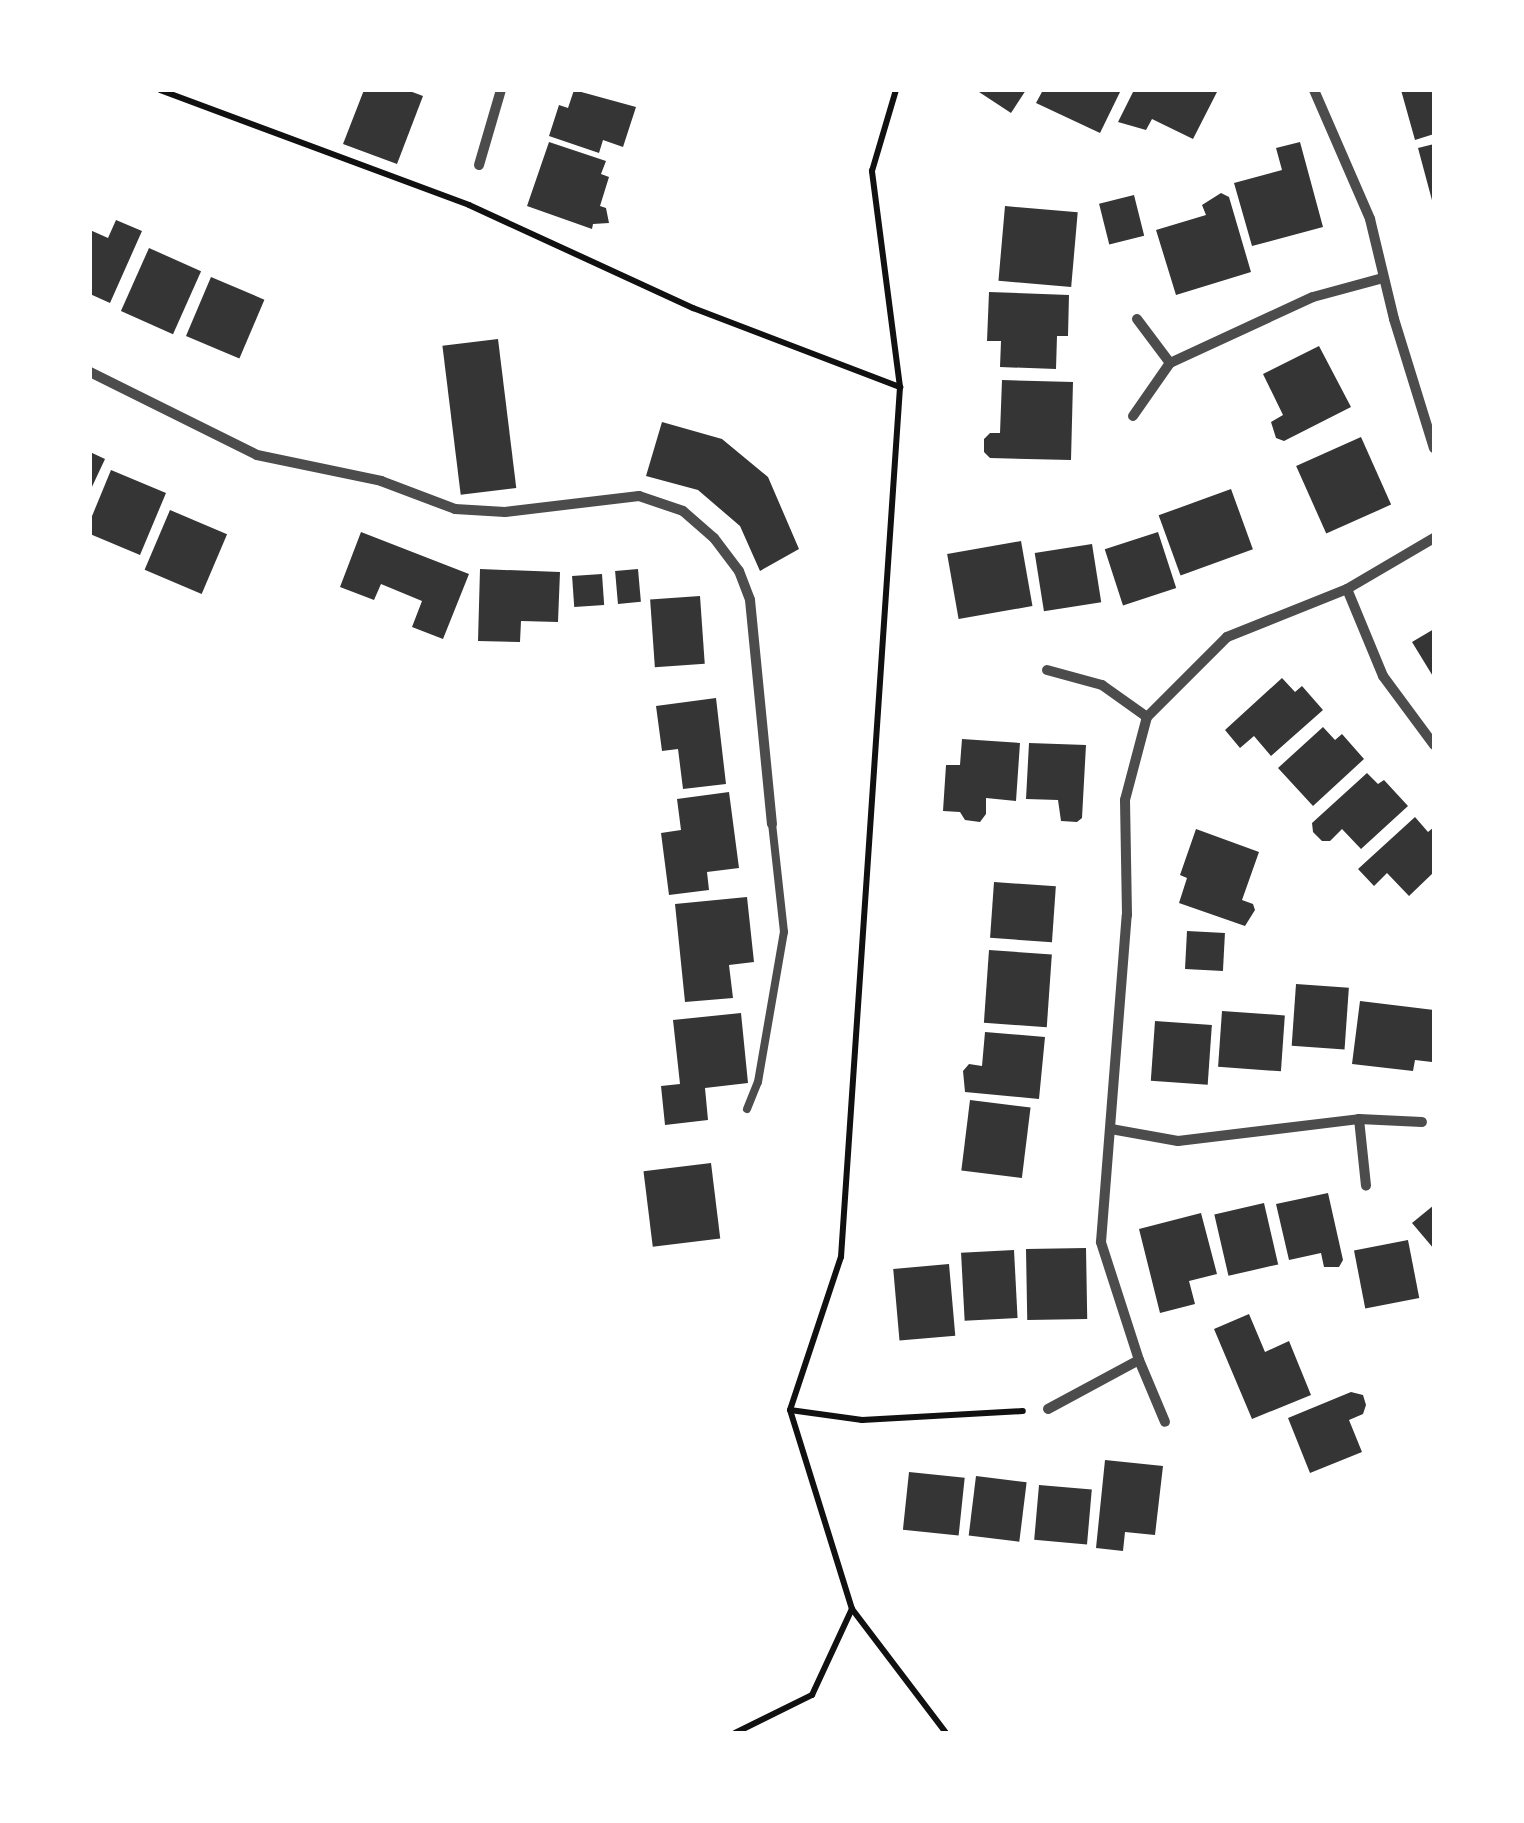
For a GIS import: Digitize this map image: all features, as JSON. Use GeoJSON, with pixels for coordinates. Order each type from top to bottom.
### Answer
{"type":"FeatureCollection","features":[{"type":"Feature","properties":{"kind":"street"},"geometry":{"type":"LineString","coordinates":[[479,165],[501,90]]}},
{"type":"Feature","properties":{"kind":"street"},"geometry":{"type":"LineString","coordinates":[[1314,90],[1370,218],[1383,278],[1434,448]]}},
{"type":"Feature","properties":{"kind":"street"},"geometry":{"type":"LineString","coordinates":[[1133,416],[1170,363],[1313,297],[1383,278]]}},
{"type":"Feature","properties":{"kind":"street"},"geometry":{"type":"LineString","coordinates":[[1138,319],[1170,363]]}},
{"type":"Feature","properties":{"kind":"street"},"geometry":{"type":"LineString","coordinates":[[90,372],[257,454],[380,480],[455,508],[505,512],[639,496],[684,511],[714,538],[739,571],[750,600],[772,824]]}},
{"type":"Feature","properties":{"kind":"street"},"geometry":{"type":"LineString","coordinates":[[1166,1422],[1140,1360],[1102,1242],[1127,915],[1126,800],[1147,717],[1227,637],[1348,589],[1434,538]]}},
{"type":"Feature","properties":{"kind":"street"},"geometry":{"type":"LineString","coordinates":[[1348,589],[1383,676],[1434,746]]}},
{"type":"Feature","properties":{"kind":"street"},"geometry":{"type":"LineString","coordinates":[[1047,670],[1102,686],[1147,717]]}},
{"type":"Feature","properties":{"kind":"street"},"geometry":{"type":"LineString","coordinates":[[1111,1129],[1178,1141],[1359,1118],[1422,1122]]}},
{"type":"Feature","properties":{"kind":"street"},"geometry":{"type":"LineString","coordinates":[[1359,1118],[1366,1186]]}},
{"type":"Feature","properties":{"kind":"street"},"geometry":{"type":"LineString","coordinates":[[1048,1409],[1140,1360]]}},
{"type":"Feature","properties":{"kind":"lane"},"geometry":{"type":"LineString","coordinates":[[747,1110],[758,1082],[784,932],[772,824]]}},
{"type":"Feature","properties":{"kind":"path"},"geometry":{"type":"LineString","coordinates":[[160,90],[469,205],[693,308],[900,386]]}},
{"type":"Feature","properties":{"kind":"path"},"geometry":{"type":"LineString","coordinates":[[896,90],[872,171],[900,386],[842,1257],[790,1410],[852,1609],[946,1733]]}},
{"type":"Feature","properties":{"kind":"path"},"geometry":{"type":"LineString","coordinates":[[790,1410],[862,1420],[1048,1409]]}},
{"type":"Feature","properties":{"kind":"path"},"geometry":{"type":"LineString","coordinates":[[734,1733],[812,1695],[852,1609]]}},
{"type":"Feature","properties":{"kind":"building"},"geometry":{"type":"Polygon","coordinates":[[[364,90],[407,90],[423,96],[397,164],[343,144],[364,90]]]}},
{"type":"Feature","properties":{"kind":"building"},"geometry":{"type":"Polygon","coordinates":[[[574,90],[636,107],[623,147],[603,140],[599,153],[549,136],[559,105],[568,108],[574,90]]]}},
{"type":"Feature","properties":{"kind":"building"},"geometry":{"type":"Polygon","coordinates":[[[976,90],[1026,90],[1011,113],[976,90]]]}},
{"type":"Feature","properties":{"kind":"building"},"geometry":{"type":"Polygon","coordinates":[[[1043,90],[1121,90],[1100,133],[1036,103],[1043,90]]]}},
{"type":"Feature","properties":{"kind":"building"},"geometry":{"type":"Polygon","coordinates":[[[1134,90],[1218,90],[1193,139],[1152,119],[1146,130],[1118,122],[1134,90]]]}},
{"type":"Feature","properties":{"kind":"building"},"geometry":{"type":"Polygon","coordinates":[[[1401,90],[1434,90],[1434,134],[1415,140],[1401,90]]]}},
{"type":"Feature","properties":{"kind":"building"},"geometry":{"type":"Polygon","coordinates":[[[549,142],[606,161],[601,174],[609,177],[600,206],[606,208],[609,223],[593,224],[592,229],[527,206],[549,142]]]}},
{"type":"Feature","properties":{"kind":"building"},"geometry":{"type":"Polygon","coordinates":[[[1300,142],[1323,227],[1252,246],[1234,183],[1282,170],[1276,148],[1300,142]]]}},
{"type":"Feature","properties":{"kind":"building"},"geometry":{"type":"Polygon","coordinates":[[[1434,144],[1434,204],[1433,204],[1418,148],[1434,144]]]}},
{"type":"Feature","properties":{"kind":"building"},"geometry":{"type":"Polygon","coordinates":[[[1221,193],[1229,197],[1251,272],[1176,295],[1156,230],[1206,215],[1202,205],[1221,193]]]}},
{"type":"Feature","properties":{"kind":"building"},"geometry":{"type":"Polygon","coordinates":[[[1134,195],[1144,236],[1109,244],[1099,204],[1134,195]]]}},
{"type":"Feature","properties":{"kind":"building"},"geometry":{"type":"Polygon","coordinates":[[[1005,206],[1078,212],[1071,287],[998,281],[1005,206]]]}},
{"type":"Feature","properties":{"kind":"building"},"geometry":{"type":"Polygon","coordinates":[[[116,220],[142,231],[110,303],[90,294],[90,230],[108,238],[116,220]]]}},
{"type":"Feature","properties":{"kind":"building"},"geometry":{"type":"Polygon","coordinates":[[[149,248],[201,271],[173,334],[121,311],[149,248]]]}},
{"type":"Feature","properties":{"kind":"building"},"geometry":{"type":"Polygon","coordinates":[[[211,277],[264,300],[239,359],[186,336],[211,277]]]}},
{"type":"Feature","properties":{"kind":"building"},"geometry":{"type":"Polygon","coordinates":[[[989,292],[1069,295],[1068,336],[1057,336],[1056,369],[1000,367],[1001,341],[987,341],[989,292]]]}},
{"type":"Feature","properties":{"kind":"building"},"geometry":{"type":"Polygon","coordinates":[[[498,339],[516,488],[461,495],[442,346],[498,339]]]}},
{"type":"Feature","properties":{"kind":"building"},"geometry":{"type":"Polygon","coordinates":[[[1319,346],[1351,407],[1284,441],[1276,438],[1271,422],[1283,415],[1263,374],[1319,346]]]}},
{"type":"Feature","properties":{"kind":"building"},"geometry":{"type":"Polygon","coordinates":[[[1002,380],[1073,382],[1071,460],[990,458],[984,452],[984,439],[990,433],[1000,433],[1002,380]]]}},
{"type":"Feature","properties":{"kind":"building"},"geometry":{"type":"Polygon","coordinates":[[[662,422],[722,439],[768,477],[799,549],[760,571],[740,526],[698,490],[646,476],[662,422]]]}},
{"type":"Feature","properties":{"kind":"building"},"geometry":{"type":"Polygon","coordinates":[[[1361,437],[1391,505],[1326,533],[1296,466],[1361,437]]]}},
{"type":"Feature","properties":{"kind":"building"},"geometry":{"type":"Polygon","coordinates":[[[90,452],[105,459],[90,491],[90,452]]]}},
{"type":"Feature","properties":{"kind":"building"},"geometry":{"type":"Polygon","coordinates":[[[111,470],[166,493],[140,555],[90,534],[90,521],[111,470]]]}},
{"type":"Feature","properties":{"kind":"building"},"geometry":{"type":"Polygon","coordinates":[[[1231,489],[1253,549],[1181,575],[1159,515],[1231,489]]]}},
{"type":"Feature","properties":{"kind":"building"},"geometry":{"type":"Polygon","coordinates":[[[170,510],[227,534],[202,594],[145,570],[170,510]]]}},
{"type":"Feature","properties":{"kind":"building"},"geometry":{"type":"Polygon","coordinates":[[[361,532],[469,574],[443,639],[412,627],[422,601],[381,584],[374,600],[340,587],[361,532]]]}},
{"type":"Feature","properties":{"kind":"building"},"geometry":{"type":"Polygon","coordinates":[[[1158,532],[1176,588],[1123,605],[1105,549],[1158,532]]]}},
{"type":"Feature","properties":{"kind":"building"},"geometry":{"type":"Polygon","coordinates":[[[1021,541],[1032,606],[959,619],[947,554],[1021,541]]]}},
{"type":"Feature","properties":{"kind":"building"},"geometry":{"type":"Polygon","coordinates":[[[1092,544],[1101,602],[1044,611],[1035,553],[1092,544]]]}},
{"type":"Feature","properties":{"kind":"building"},"geometry":{"type":"Polygon","coordinates":[[[480,569],[560,572],[558,622],[521,621],[520,642],[478,641],[480,569]]]}},
{"type":"Feature","properties":{"kind":"building"},"geometry":{"type":"Polygon","coordinates":[[[638,569],[641,602],[618,604],[615,571],[638,569]]]}},
{"type":"Feature","properties":{"kind":"building"},"geometry":{"type":"Polygon","coordinates":[[[602,574],[604,605],[574,607],[572,576],[602,574]]]}},
{"type":"Feature","properties":{"kind":"building"},"geometry":{"type":"Polygon","coordinates":[[[700,596],[705,664],[655,667],[650,599],[700,596]]]}},
{"type":"Feature","properties":{"kind":"building"},"geometry":{"type":"Polygon","coordinates":[[[1434,629],[1434,678],[1412,642],[1434,629]]]}},
{"type":"Feature","properties":{"kind":"building"},"geometry":{"type":"Polygon","coordinates":[[[1282,678],[1295,692],[1302,686],[1323,710],[1271,756],[1254,736],[1240,748],[1225,730],[1282,678]]]}},
{"type":"Feature","properties":{"kind":"building"},"geometry":{"type":"Polygon","coordinates":[[[716,698],[726,784],[683,789],[678,749],[662,751],[656,706],[716,698]]]}},
{"type":"Feature","properties":{"kind":"building"},"geometry":{"type":"Polygon","coordinates":[[[1323,727],[1335,740],[1342,734],[1364,759],[1313,806],[1278,768],[1323,727]]]}},
{"type":"Feature","properties":{"kind":"building"},"geometry":{"type":"Polygon","coordinates":[[[962,739],[1020,743],[1016,801],[986,798],[986,814],[980,822],[965,820],[960,812],[943,811],[946,765],[960,765],[962,739]]]}},
{"type":"Feature","properties":{"kind":"building"},"geometry":{"type":"Polygon","coordinates":[[[1029,743],[1086,745],[1082,818],[1077,822],[1061,821],[1058,800],[1026,799],[1029,743]]]}},
{"type":"Feature","properties":{"kind":"building"},"geometry":{"type":"Polygon","coordinates":[[[1367,773],[1378,784],[1384,780],[1408,806],[1361,849],[1342,829],[1330,841],[1322,841],[1313,832],[1312,823],[1367,773]]]}},
{"type":"Feature","properties":{"kind":"building"},"geometry":{"type":"Polygon","coordinates":[[[729,792],[739,868],[707,872],[709,890],[669,895],[661,833],[681,830],[677,799],[729,792]]]}},
{"type":"Feature","properties":{"kind":"building"},"geometry":{"type":"Polygon","coordinates":[[[1415,817],[1428,832],[1434,827],[1434,872],[1409,896],[1387,873],[1374,886],[1358,869],[1415,817]]]}},
{"type":"Feature","properties":{"kind":"building"},"geometry":{"type":"Polygon","coordinates":[[[1196,829],[1259,852],[1242,900],[1253,904],[1255,910],[1245,926],[1179,903],[1187,878],[1180,875],[1196,829]]]}},
{"type":"Feature","properties":{"kind":"building"},"geometry":{"type":"Polygon","coordinates":[[[994,882],[1056,886],[1052,942],[990,938],[994,882]]]}},
{"type":"Feature","properties":{"kind":"building"},"geometry":{"type":"Polygon","coordinates":[[[747,897],[754,962],[729,965],[733,998],[685,1002],[675,904],[747,897]]]}},
{"type":"Feature","properties":{"kind":"building"},"geometry":{"type":"Polygon","coordinates":[[[1187,931],[1225,933],[1223,971],[1185,969],[1187,931]]]}},
{"type":"Feature","properties":{"kind":"building"},"geometry":{"type":"Polygon","coordinates":[[[989,950],[1052,954],[1047,1027],[984,1023],[989,950]]]}},
{"type":"Feature","properties":{"kind":"building"},"geometry":{"type":"Polygon","coordinates":[[[1296,984],[1349,988],[1345,1050],[1292,1046],[1296,984]]]}},
{"type":"Feature","properties":{"kind":"building"},"geometry":{"type":"Polygon","coordinates":[[[1360,1001],[1434,1010],[1432,1062],[1415,1060],[1413,1071],[1352,1064],[1360,1001]]]}},
{"type":"Feature","properties":{"kind":"building"},"geometry":{"type":"Polygon","coordinates":[[[1222,1011],[1285,1015],[1281,1071],[1218,1067],[1222,1011]]]}},
{"type":"Feature","properties":{"kind":"building"},"geometry":{"type":"Polygon","coordinates":[[[741,1013],[748,1083],[705,1088],[708,1120],[665,1125],[661,1086],[680,1084],[673,1020],[741,1013]]]}},
{"type":"Feature","properties":{"kind":"building"},"geometry":{"type":"Polygon","coordinates":[[[1155,1021],[1212,1025],[1208,1085],[1151,1081],[1155,1021]]]}},
{"type":"Feature","properties":{"kind":"building"},"geometry":{"type":"Polygon","coordinates":[[[985,1032],[1045,1037],[1039,1099],[965,1092],[963,1071],[969,1064],[982,1066],[985,1032]]]}},
{"type":"Feature","properties":{"kind":"building"},"geometry":{"type":"Polygon","coordinates":[[[970,1100],[1031,1107],[1022,1178],[961,1170],[970,1100]]]}},
{"type":"Feature","properties":{"kind":"building"},"geometry":{"type":"Polygon","coordinates":[[[711,1163],[720,1238],[653,1247],[644,1171],[711,1163]]]}},
{"type":"Feature","properties":{"kind":"building"},"geometry":{"type":"Polygon","coordinates":[[[1328,1193],[1343,1260],[1339,1267],[1324,1267],[1321,1253],[1289,1260],[1276,1204],[1328,1193]]]}},
{"type":"Feature","properties":{"kind":"building"},"geometry":{"type":"Polygon","coordinates":[[[1264,1203],[1278,1264],[1228,1276],[1214,1214],[1264,1203]]]}},
{"type":"Feature","properties":{"kind":"building"},"geometry":{"type":"Polygon","coordinates":[[[1434,1205],[1434,1249],[1412,1223],[1434,1205]]]}},
{"type":"Feature","properties":{"kind":"building"},"geometry":{"type":"Polygon","coordinates":[[[1201,1213],[1217,1274],[1189,1281],[1195,1304],[1160,1313],[1139,1229],[1201,1213]]]}},
{"type":"Feature","properties":{"kind":"building"},"geometry":{"type":"Polygon","coordinates":[[[1408,1240],[1419,1298],[1365,1308],[1354,1250],[1408,1240]]]}},
{"type":"Feature","properties":{"kind":"building"},"geometry":{"type":"Polygon","coordinates":[[[1086,1248],[1087,1319],[1027,1320],[1026,1249],[1086,1248]]]}},
{"type":"Feature","properties":{"kind":"building"},"geometry":{"type":"Polygon","coordinates":[[[1014,1250],[1018,1318],[965,1321],[961,1253],[1014,1250]]]}},
{"type":"Feature","properties":{"kind":"building"},"geometry":{"type":"Polygon","coordinates":[[[949,1264],[955,1336],[899,1341],[893,1269],[949,1264]]]}},
{"type":"Feature","properties":{"kind":"building"},"geometry":{"type":"Polygon","coordinates":[[[1249,1314],[1265,1352],[1289,1341],[1311,1395],[1252,1419],[1214,1329],[1249,1314]]]}},
{"type":"Feature","properties":{"kind":"building"},"geometry":{"type":"Polygon","coordinates":[[[1351,1392],[1363,1395],[1366,1405],[1363,1414],[1349,1420],[1362,1452],[1310,1473],[1288,1418],[1351,1392]]]}},
{"type":"Feature","properties":{"kind":"building"},"geometry":{"type":"Polygon","coordinates":[[[1105,1460],[1163,1466],[1155,1535],[1125,1532],[1123,1551],[1096,1548],[1105,1460]]]}},
{"type":"Feature","properties":{"kind":"building"},"geometry":{"type":"Polygon","coordinates":[[[909,1472],[965,1478],[959,1536],[903,1530],[909,1472]]]}},
{"type":"Feature","properties":{"kind":"building"},"geometry":{"type":"Polygon","coordinates":[[[976,1476],[1027,1482],[1019,1542],[969,1536],[976,1476]]]}},
{"type":"Feature","properties":{"kind":"building"},"geometry":{"type":"Polygon","coordinates":[[[1039,1485],[1092,1490],[1087,1544],[1034,1540],[1039,1485]]]}}]}
